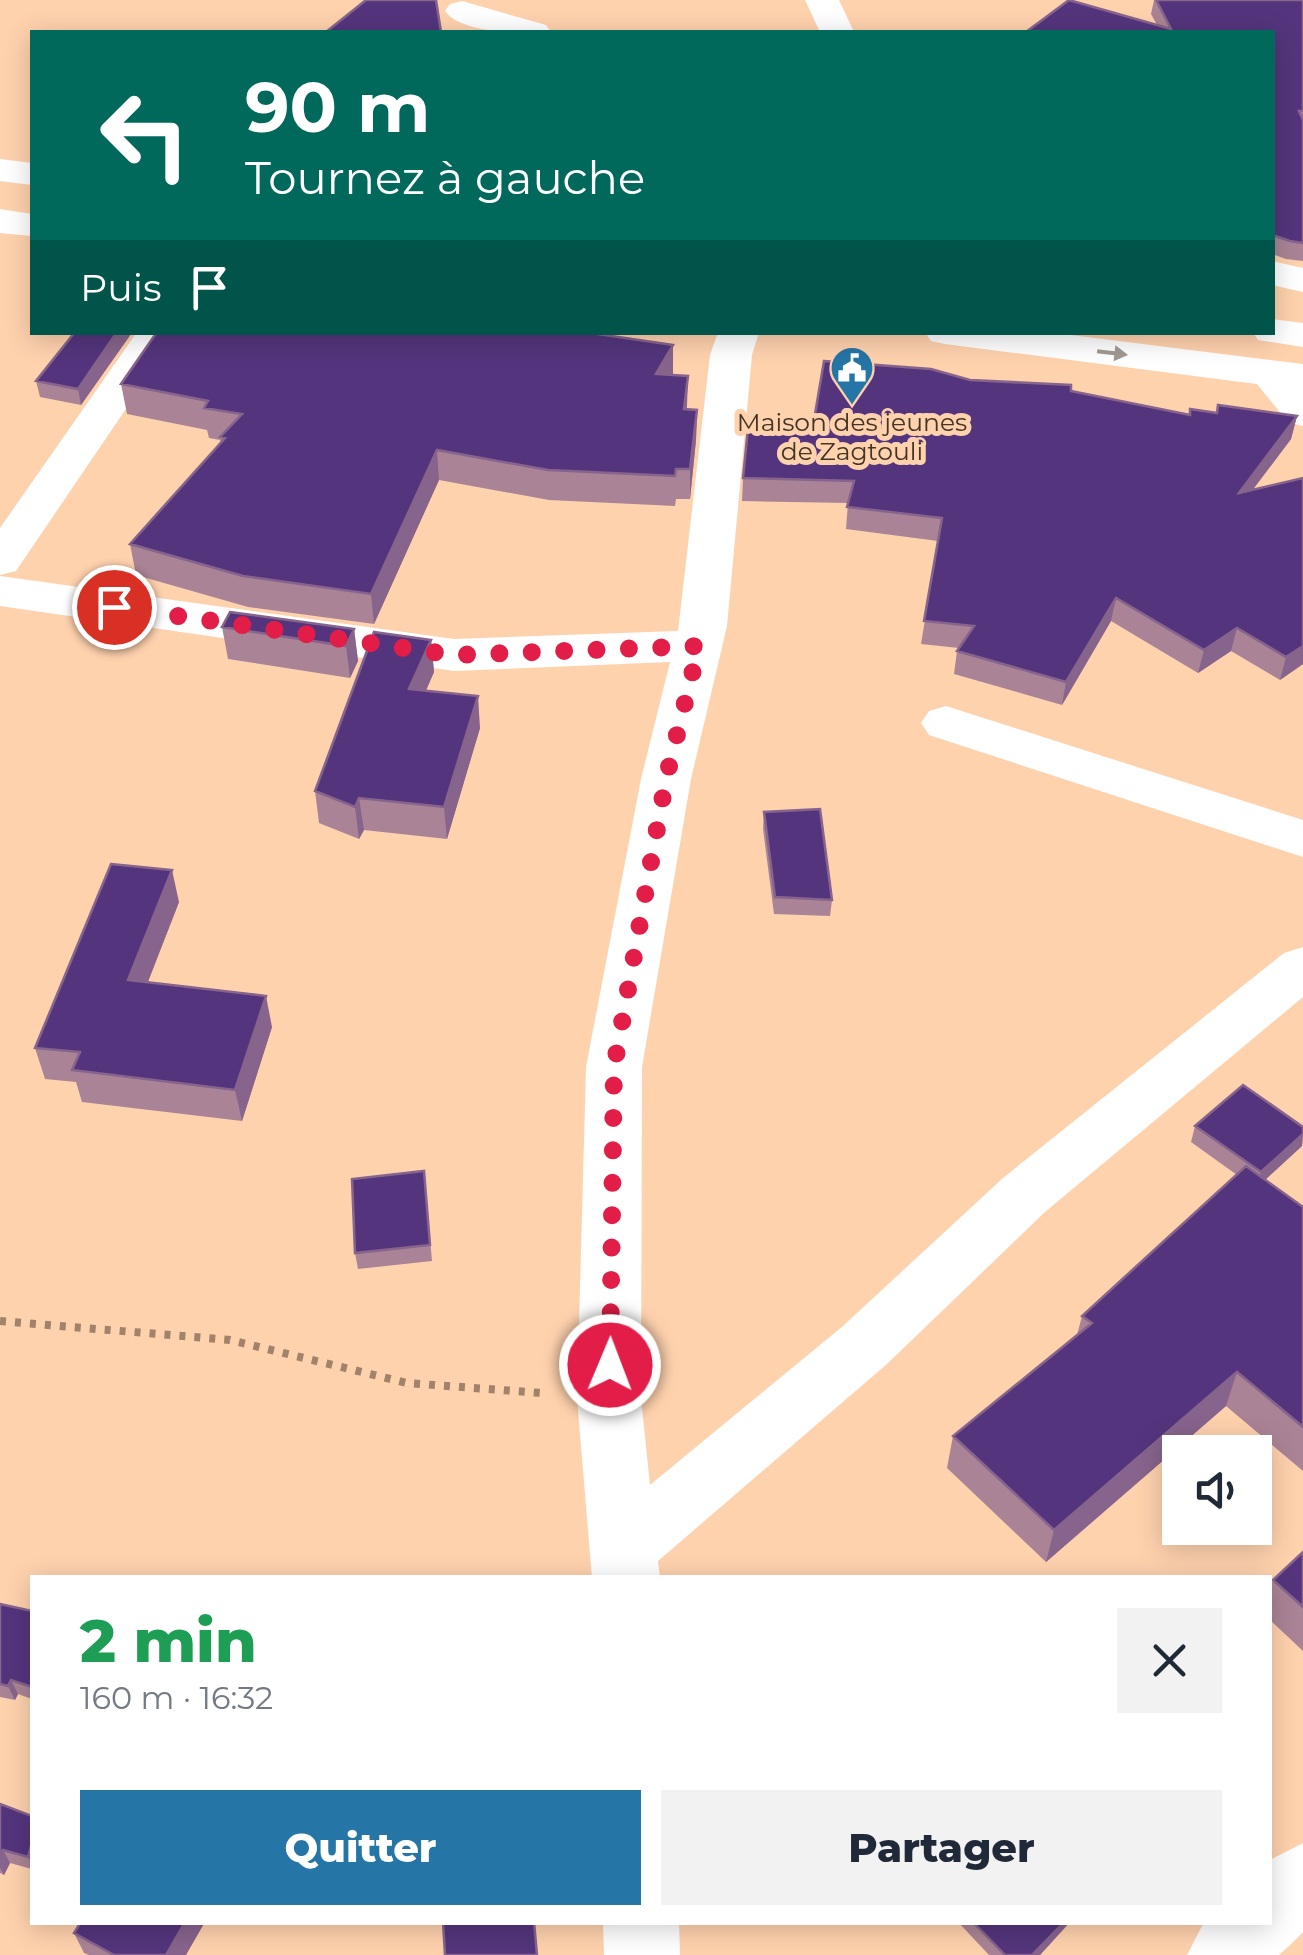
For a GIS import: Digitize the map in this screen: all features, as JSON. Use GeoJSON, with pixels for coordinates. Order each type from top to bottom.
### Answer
{"type":"FeatureCollection","features":[{"type":"Feature","properties":{"kind":"main road"},"geometry":{"type":"LineString","coordinates":[[822,0],[836,30]]}},
{"type":"Feature","properties":{"kind":"main road"},"geometry":{"type":"LineString","coordinates":[[464,11],[527,30]]}},
{"type":"Feature","properties":{"kind":"main road"},"geometry":{"type":"LineString","coordinates":[[0,170],[30,174]]}},
{"type":"Feature","properties":{"kind":"main road"},"geometry":{"type":"LineString","coordinates":[[0,221],[30,225]]}},
{"type":"Feature","properties":{"kind":"main road"},"geometry":{"type":"LineString","coordinates":[[1275,275],[1303,280]]}},
{"type":"Feature","properties":{"kind":"main road"},"geometry":{"type":"LineString","coordinates":[[1275,331],[1303,335]]}},
{"type":"Feature","properties":{"kind":"main road"},"geometry":{"type":"LineString","coordinates":[[0,561],[156,335]]}},
{"type":"Feature","properties":{"kind":"main road"},"geometry":{"type":"LineString","coordinates":[[625,1562],[609,1398],[614,1067],[666,779],[699,646],[718,506],[731,355],[738,335]]}},
{"type":"Feature","properties":{"kind":"main road"},"geometry":{"type":"LineString","coordinates":[[970,335],[1286,375],[1303,413]]}},
{"type":"Feature","properties":{"kind":"main road"},"geometry":{"type":"LineString","coordinates":[[0,591],[454,655],[699,646]]}},
{"type":"Feature","properties":{"kind":"main road"},"geometry":{"type":"LineString","coordinates":[[946,722],[1303,840]]}},
{"type":"Feature","properties":{"kind":"main road"},"geometry":{"type":"LineString","coordinates":[[625,1562],[865,1346],[1024,1195],[1303,967]]}},
{"type":"Feature","properties":{"kind":"main road"},"geometry":{"type":"LineString","coordinates":[[1272,1910],[1303,1880]]}},
{"type":"Feature","properties":{"kind":"main road"},"geometry":{"type":"LineString","coordinates":[[641,1925],[642,1955]]}},
{"type":"Feature","properties":{"kind":"main road"},"geometry":{"type":"LineString","coordinates":[[1225,1955],[1256,1925]]}},
{"type":"Feature","properties":{"kind":"path"},"geometry":{"type":"LineString","coordinates":[[0,1321],[230,1340],[408,1384],[609,1398]]}},
{"type":"Feature","properties":{"kind":"building"},"geometry":{"type":"Polygon","coordinates":[[[366,0],[436,0],[441,30],[328,30],[366,0]]]}},
{"type":"Feature","properties":{"kind":"building"},"geometry":{"type":"Polygon","coordinates":[[[1069,0],[1171,29],[1156,0],[1303,0],[1303,111],[1299,111],[1303,120],[1303,243],[1275,236],[1275,30],[1029,30],[1069,0]]]}},
{"type":"Feature","properties":{"kind":"building"},"geometry":{"type":"Polygon","coordinates":[[[73,335],[115,335],[78,389],[36,381],[73,335]]]}},
{"type":"Feature","properties":{"kind":"building"},"geometry":{"type":"Polygon","coordinates":[[[155,335],[605,335],[673,345],[656,374],[688,376],[684,409],[697,410],[690,469],[676,469],[675,476],[548,470],[437,450],[371,594],[243,576],[130,544],[242,414],[204,408],[208,401],[121,384],[155,335]]]}},
{"type":"Feature","properties":{"kind":"building"},"geometry":{"type":"Polygon","coordinates":[[[824,361],[931,369],[970,380],[1071,385],[1071,391],[1190,415],[1190,409],[1217,413],[1218,405],[1297,416],[1239,493],[1303,478],[1303,646],[1286,657],[1237,628],[1204,650],[1116,598],[1066,682],[957,651],[974,626],[924,621],[942,518],[847,507],[854,481],[743,478],[749,418],[814,420],[824,361]]]}},
{"type":"Feature","properties":{"kind":"building"},"geometry":{"type":"Polygon","coordinates":[[[230,612],[354,629],[346,646],[222,627],[230,612]]]}},
{"type":"Feature","properties":{"kind":"building"},"geometry":{"type":"Polygon","coordinates":[[[374,632],[431,640],[409,689],[478,696],[444,807],[359,798],[355,807],[315,791],[374,632]]]}},
{"type":"Feature","properties":{"kind":"building"},"geometry":{"type":"Polygon","coordinates":[[[820,809],[832,900],[775,897],[764,812],[820,809]]]}},
{"type":"Feature","properties":{"kind":"building"},"geometry":{"type":"Polygon","coordinates":[[[111,864],[172,870],[128,980],[266,996],[235,1090],[72,1070],[80,1052],[35,1048],[111,864]]]}},
{"type":"Feature","properties":{"kind":"building"},"geometry":{"type":"Polygon","coordinates":[[[1243,1085],[1303,1127],[1303,1134],[1261,1172],[1195,1126],[1243,1085]]]}},
{"type":"Feature","properties":{"kind":"building"},"geometry":{"type":"Polygon","coordinates":[[[1246,1166],[1303,1207],[1303,1427],[1237,1372],[1054,1530],[953,1436],[1092,1323],[1082,1316],[1246,1166]]]}},
{"type":"Feature","properties":{"kind":"building"},"geometry":{"type":"Polygon","coordinates":[[[424,1171],[430,1245],[355,1253],[352,1179],[424,1171]]]}},
{"type":"Feature","properties":{"kind":"building"},"geometry":{"type":"Polygon","coordinates":[[[1303,1552],[1303,1607],[1273,1580],[1303,1552]]]}},
{"type":"Feature","properties":{"kind":"building"},"geometry":{"type":"Polygon","coordinates":[[[0,1604],[30,1611],[30,1686],[11,1680],[8,1686],[0,1684],[0,1604]]]}},
{"type":"Feature","properties":{"kind":"building"},"geometry":{"type":"Polygon","coordinates":[[[0,1804],[30,1815],[30,1850],[28,1857],[3,1850],[0,1855],[0,1804]]]}},
{"type":"Feature","properties":{"kind":"building"},"geometry":{"type":"Polygon","coordinates":[[[79,1925],[183,1925],[166,1955],[114,1955],[74,1933],[79,1925]]]}},
{"type":"Feature","properties":{"kind":"building"},"geometry":{"type":"Polygon","coordinates":[[[443,1925],[534,1925],[537,1955],[445,1955],[443,1925]]]}},
{"type":"Feature","properties":{"kind":"building"},"geometry":{"type":"Polygon","coordinates":[[[976,1925],[1061,1925],[1032,1955],[1005,1955],[976,1925]]]}},
{"type":"Feature","properties":{"kind":"place","name":"Maison des jeunes de Zagtouli"},"geometry":{"type":"Point","coordinates":[852,406]}},
{"type":"Feature","properties":{"kind":"route"},"geometry":{"type":"LineString","coordinates":[[114,607],[454,655],[699,646],[666,779],[614,1067],[610,1365]]}}]}
